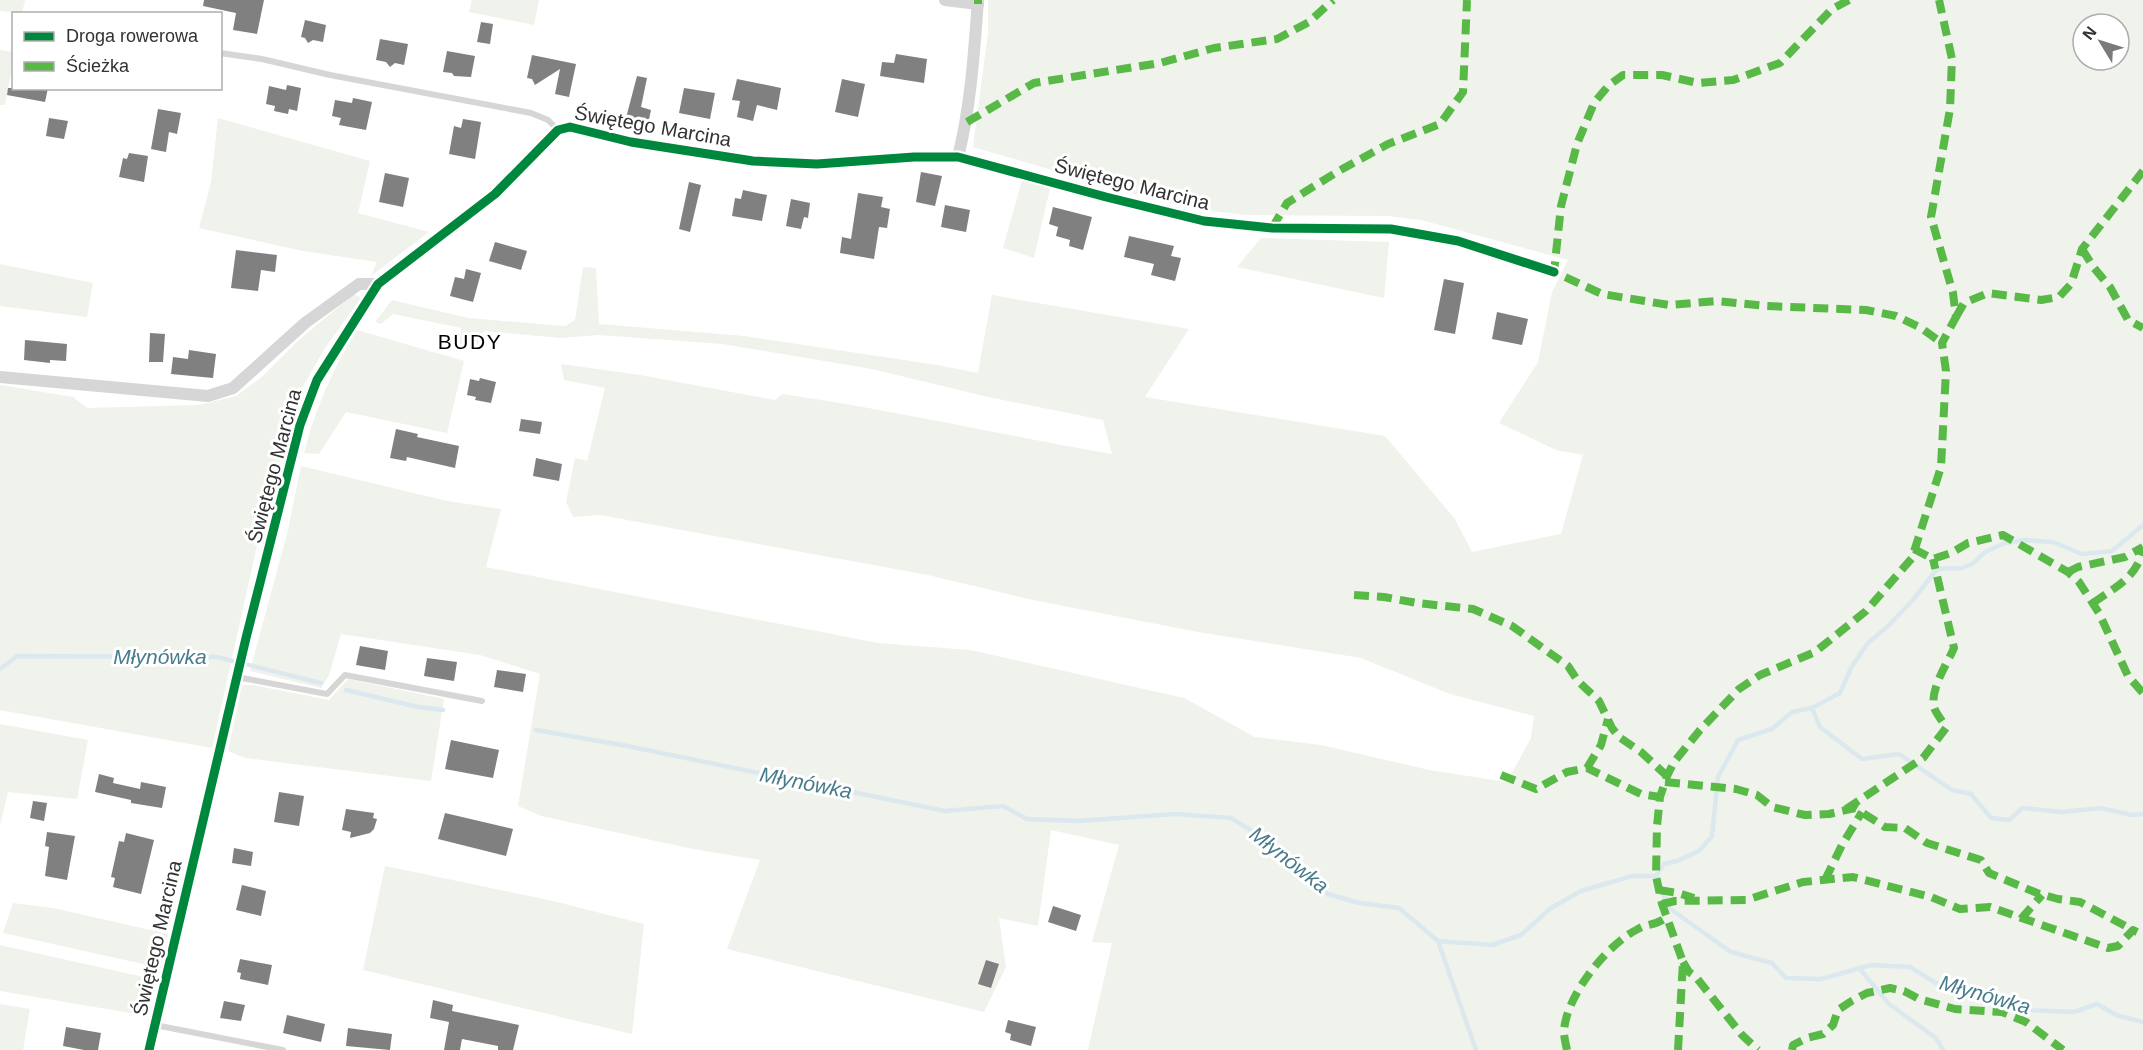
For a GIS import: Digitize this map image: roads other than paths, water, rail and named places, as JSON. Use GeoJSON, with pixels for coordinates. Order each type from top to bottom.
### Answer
{"type":"FeatureCollection","features":[{"type":"Feature","properties":{"kind":"street"},"geometry":{"type":"LineString","coordinates":[[945,0],[978,2],[974,68],[967,122],[958,157]]}},
{"type":"Feature","properties":{"kind":"street","name":"Świętego Marcina"},"geometry":{"type":"LineString","coordinates":[[149,1050],[243,652],[300,425],[317,380],[378,284],[495,194],[558,130],[570,127],[631,141],[753,161],[817,164],[914,157],[958,157],[1204,221],[1272,228],[1391,229],[1458,241],[1554,272]]}},
{"type":"Feature","properties":{"kind":"street"},"geometry":{"type":"LineString","coordinates":[[0,377],[208,396],[232,388],[305,323],[359,285],[378,284]]}},
{"type":"Feature","properties":{"kind":"lane"},"geometry":{"type":"LineString","coordinates":[[222,53],[262,59],[330,75],[531,113],[548,120],[558,130]]}},
{"type":"Feature","properties":{"kind":"lane"},"geometry":{"type":"LineString","coordinates":[[237,676],[327,694],[345,675],[482,701]]}},
{"type":"Feature","properties":{"kind":"lane"},"geometry":{"type":"LineString","coordinates":[[154,1025],[283,1050]]}},
{"type":"Feature","properties":{"kind":"waterway"},"geometry":{"type":"LineString","coordinates":[[1812,708],[1840,693],[1851,668],[1867,644],[1913,600],[1937,569],[1962,568],[1972,564],[1985,552],[2005,543],[2025,540],[2053,542],[2082,554],[2112,551],[2143,525]]}},
{"type":"Feature","properties":{"kind":"waterway","name":"Młynówka"},"geometry":{"type":"LineString","coordinates":[[0,669],[17,656],[217,657],[321,683]]}},
{"type":"Feature","properties":{"kind":"waterway","name":"Młynówka"},"geometry":{"type":"LineString","coordinates":[[346,690],[418,707],[443,710]]}},
{"type":"Feature","properties":{"kind":"waterway"},"geometry":{"type":"LineString","coordinates":[[1656,876],[1664,864],[1699,851],[1712,836],[1718,777],[1738,740],[1772,729],[1792,712],[1812,708],[1820,727],[1862,759],[1899,754],[1952,790],[1971,794],[1991,818],[2009,820],[2022,808],[2062,812],[2100,808],[2132,815],[2143,814]]}},
{"type":"Feature","properties":{"kind":"waterway","name":"Młynówka"},"geometry":{"type":"LineString","coordinates":[[536,730],[622,745],[945,811],[1003,806],[1027,819],[1078,821],[1175,814],[1231,818],[1262,837],[1328,894],[1359,903],[1399,908],[1438,941],[1492,945],[1521,935],[1551,908],[1581,891],[1632,876],[1656,876],[1669,908],[1731,952],[1772,963],[1786,978],[1821,979],[1871,965],[1910,967],[1936,983],[1999,997],[2028,1010],[2074,1012],[2097,1004],[2116,1015],[2143,1022]]}},
{"type":"Feature","properties":{"kind":"waterway"},"geometry":{"type":"LineString","coordinates":[[1438,941],[1476,1050]]}},
{"type":"Feature","properties":{"kind":"waterway"},"geometry":{"type":"LineString","coordinates":[[1859,968],[1889,1004],[1936,1038],[1943,1050]]}},
{"type":"Feature","properties":{"kind":"district","name":"BUDY"},"geometry":{"type":"Point","coordinates":[470,342]}}]}
